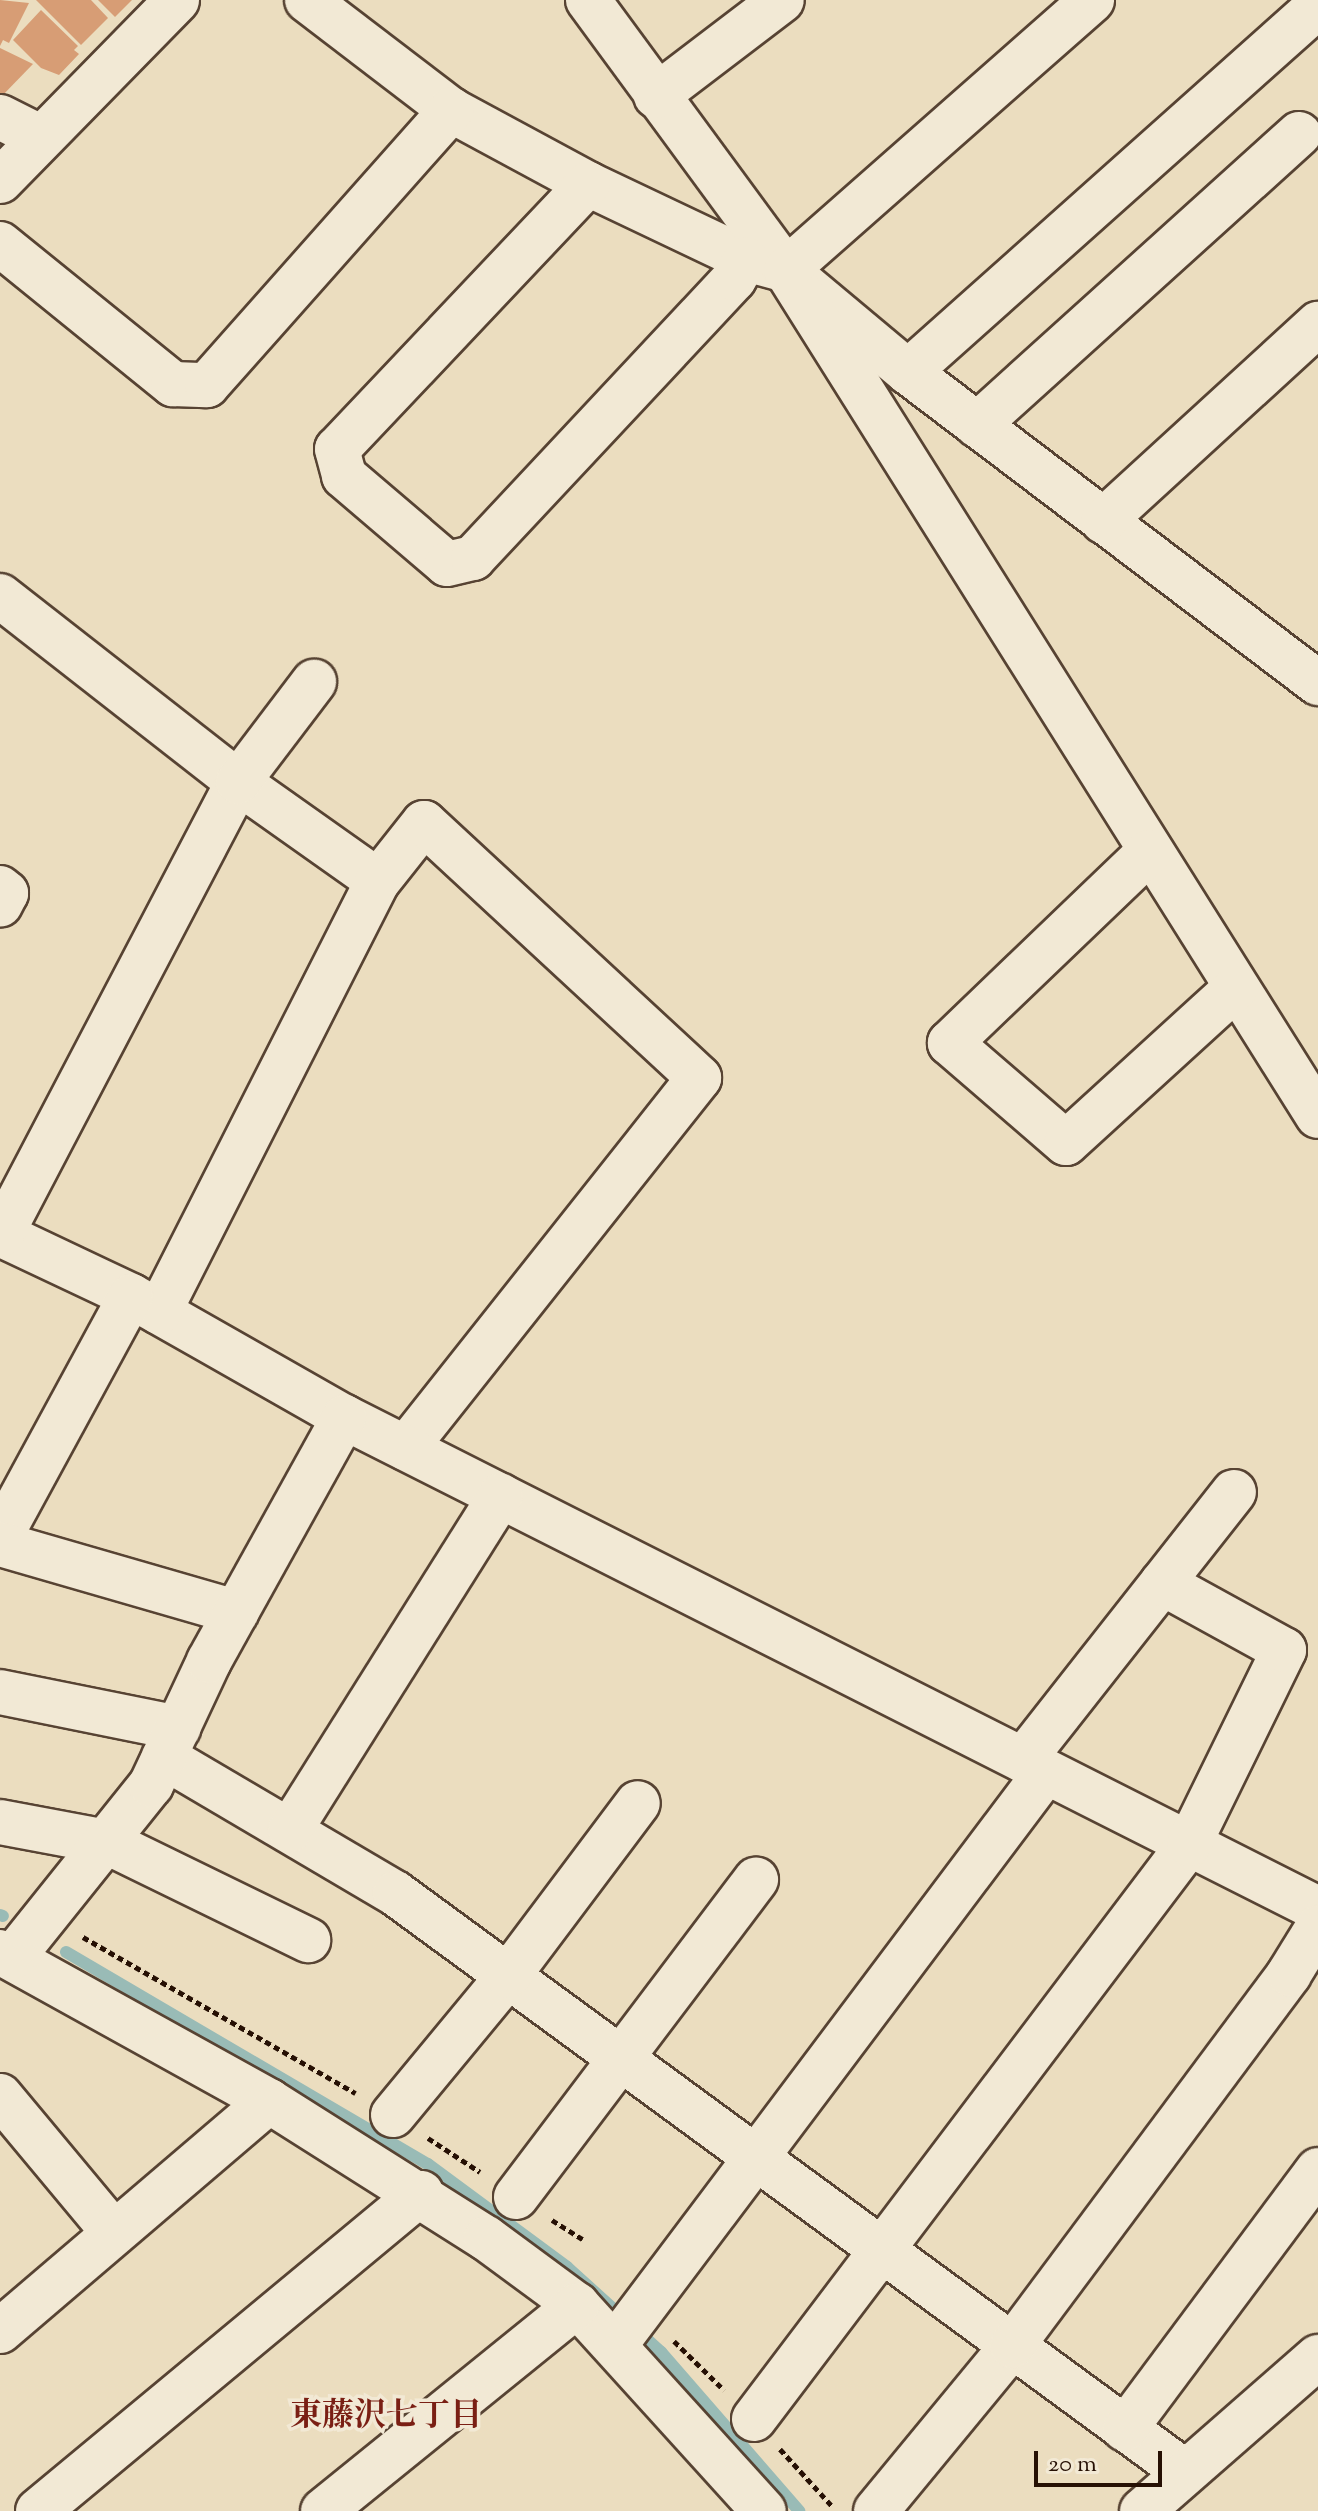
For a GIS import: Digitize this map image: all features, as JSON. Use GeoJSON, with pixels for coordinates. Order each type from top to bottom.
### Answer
{"type":"FeatureCollection","features":[{"type":"Feature","properties":{"kind":"street"},"geometry":{"type":"LineString","coordinates":[[0,181],[177,0]]}},
{"type":"Feature","properties":{"kind":"street"},"geometry":{"type":"LineString","coordinates":[[307,0],[451,110],[588,184],[766,264],[1103,521],[1314,675]]}},
{"type":"Feature","properties":{"kind":"street"},"geometry":{"type":"LineString","coordinates":[[588,0],[656,96],[1318,1114]]}},
{"type":"Feature","properties":{"kind":"street"},"geometry":{"type":"LineString","coordinates":[[656,96],[782,0]]}},
{"type":"Feature","properties":{"kind":"street"},"geometry":{"type":"LineString","coordinates":[[588,184],[337,449],[344,476],[447,564],[473,558],[734,279],[766,264],[1092,0]]}},
{"type":"Feature","properties":{"kind":"street"},"geometry":{"type":"LineString","coordinates":[[908,372],[1318,6]]}},
{"type":"Feature","properties":{"kind":"street"},"geometry":{"type":"LineString","coordinates":[[0,244],[173,384],[207,385],[451,110]]}},
{"type":"Feature","properties":{"kind":"street"},"geometry":{"type":"LineString","coordinates":[[0,117],[40,137]]}},
{"type":"Feature","properties":{"kind":"street"},"geometry":{"type":"LineString","coordinates":[[977,425],[1299,134]]}},
{"type":"Feature","properties":{"kind":"street"},"geometry":{"type":"LineString","coordinates":[[1103,521],[1318,324]]}},
{"type":"Feature","properties":{"kind":"street"},"geometry":{"type":"LineString","coordinates":[[0,596],[238,782],[378,881]]}},
{"type":"Feature","properties":{"kind":"street"},"geometry":{"type":"LineString","coordinates":[[314,682],[238,782],[1,1234],[145,1304],[344,1417],[1318,1909]]}},
{"type":"Feature","properties":{"kind":"street"},"geometry":{"type":"LineString","coordinates":[[0,1537],[145,1304],[378,881],[424,823],[699,1078],[406,1448]]}},
{"type":"Feature","properties":{"kind":"street"},"geometry":{"type":"LineString","coordinates":[[1149,852],[950,1043],[1066,1143],[1236,988]]}},
{"type":"Feature","properties":{"kind":"street"},"geometry":{"type":"LineString","coordinates":[[0,888],[6,893],[0,905]]}},
{"type":"Feature","properties":{"kind":"street"},"geometry":{"type":"LineString","coordinates":[[344,1417],[236,1612],[151,1785],[107,1842],[7,1954],[269,2101],[421,2193],[577,2305],[764,2511]]}},
{"type":"Feature","properties":{"kind":"street"},"geometry":{"type":"LineString","coordinates":[[615,2345],[759,2156],[1162,1583],[1234,1492]]}},
{"type":"Feature","properties":{"kind":"street"},"geometry":{"type":"LineString","coordinates":[[290,1830],[500,1496]]}},
{"type":"Feature","properties":{"kind":"street"},"geometry":{"type":"LineString","coordinates":[[0,1544],[236,1612]]}},
{"type":"Feature","properties":{"kind":"street"},"geometry":{"type":"LineString","coordinates":[[754,2419],[1189,1844],[1284,1650],[1162,1583]]}},
{"type":"Feature","properties":{"kind":"street"},"geometry":{"type":"LineString","coordinates":[[0,1692],[171,1742],[290,1830],[395,1893],[759,2156],[1185,2472]]}},
{"type":"Feature","properties":{"kind":"street"},"geometry":{"type":"LineString","coordinates":[[393,2115],[508,1976],[638,1803]]}},
{"type":"Feature","properties":{"kind":"street"},"geometry":{"type":"LineString","coordinates":[[0,1822],[107,1842],[308,1940]]}},
{"type":"Feature","properties":{"kind":"street"},"geometry":{"type":"LineString","coordinates":[[516,2197],[756,1880]]}},
{"type":"Feature","properties":{"kind":"street"},"geometry":{"type":"LineString","coordinates":[[876,2511],[1012,2346],[1289,1974],[1318,1927]]}},
{"type":"Feature","properties":{"kind":"street"},"geometry":{"type":"LineString","coordinates":[[0,2096],[114,2233]]}},
{"type":"Feature","properties":{"kind":"street"},"geometry":{"type":"LineString","coordinates":[[0,2331],[269,2101]]}},
{"type":"Feature","properties":{"kind":"street"},"geometry":{"type":"LineString","coordinates":[[1125,2429],[1318,2170]]}},
{"type":"Feature","properties":{"kind":"street"},"geometry":{"type":"LineString","coordinates":[[38,2511],[421,2193]]}},
{"type":"Feature","properties":{"kind":"street"},"geometry":{"type":"LineString","coordinates":[[323,2511],[577,2305]]}},
{"type":"Feature","properties":{"kind":"street"},"geometry":{"type":"LineString","coordinates":[[1142,2511],[1185,2472],[1313,2372]]}},
{"type":"Feature","properties":{"kind":"building"},"geometry":{"type":"Polygon","coordinates":[[[0,0],[29,3],[9,43],[3,40],[0,46],[0,0]]]}},
{"type":"Feature","properties":{"kind":"building"},"geometry":{"type":"Polygon","coordinates":[[[36,0],[91,0],[108,18],[81,45],[36,0]]]}},
{"type":"Feature","properties":{"kind":"building"},"geometry":{"type":"Polygon","coordinates":[[[98,0],[132,0],[115,17],[98,0]]]}},
{"type":"Feature","properties":{"kind":"building"},"geometry":{"type":"Polygon","coordinates":[[[41,10],[78,46],[74,50],[79,54],[59,75],[41,68],[13,40],[41,10]]]}},
{"type":"Feature","properties":{"kind":"building"},"geometry":{"type":"Polygon","coordinates":[[[0,48],[33,64],[0,98],[0,48]]]}},
{"type":"Feature","properties":{"kind":"waterway"},"geometry":{"type":"LineString","coordinates":[[66,1952],[428,2164],[567,2267],[661,2352],[799,2511]]}},
{"type":"Feature","properties":{"kind":"district","name":"東藤沢七丁目"},"geometry":{"type":"Point","coordinates":[386,2417]}}]}
